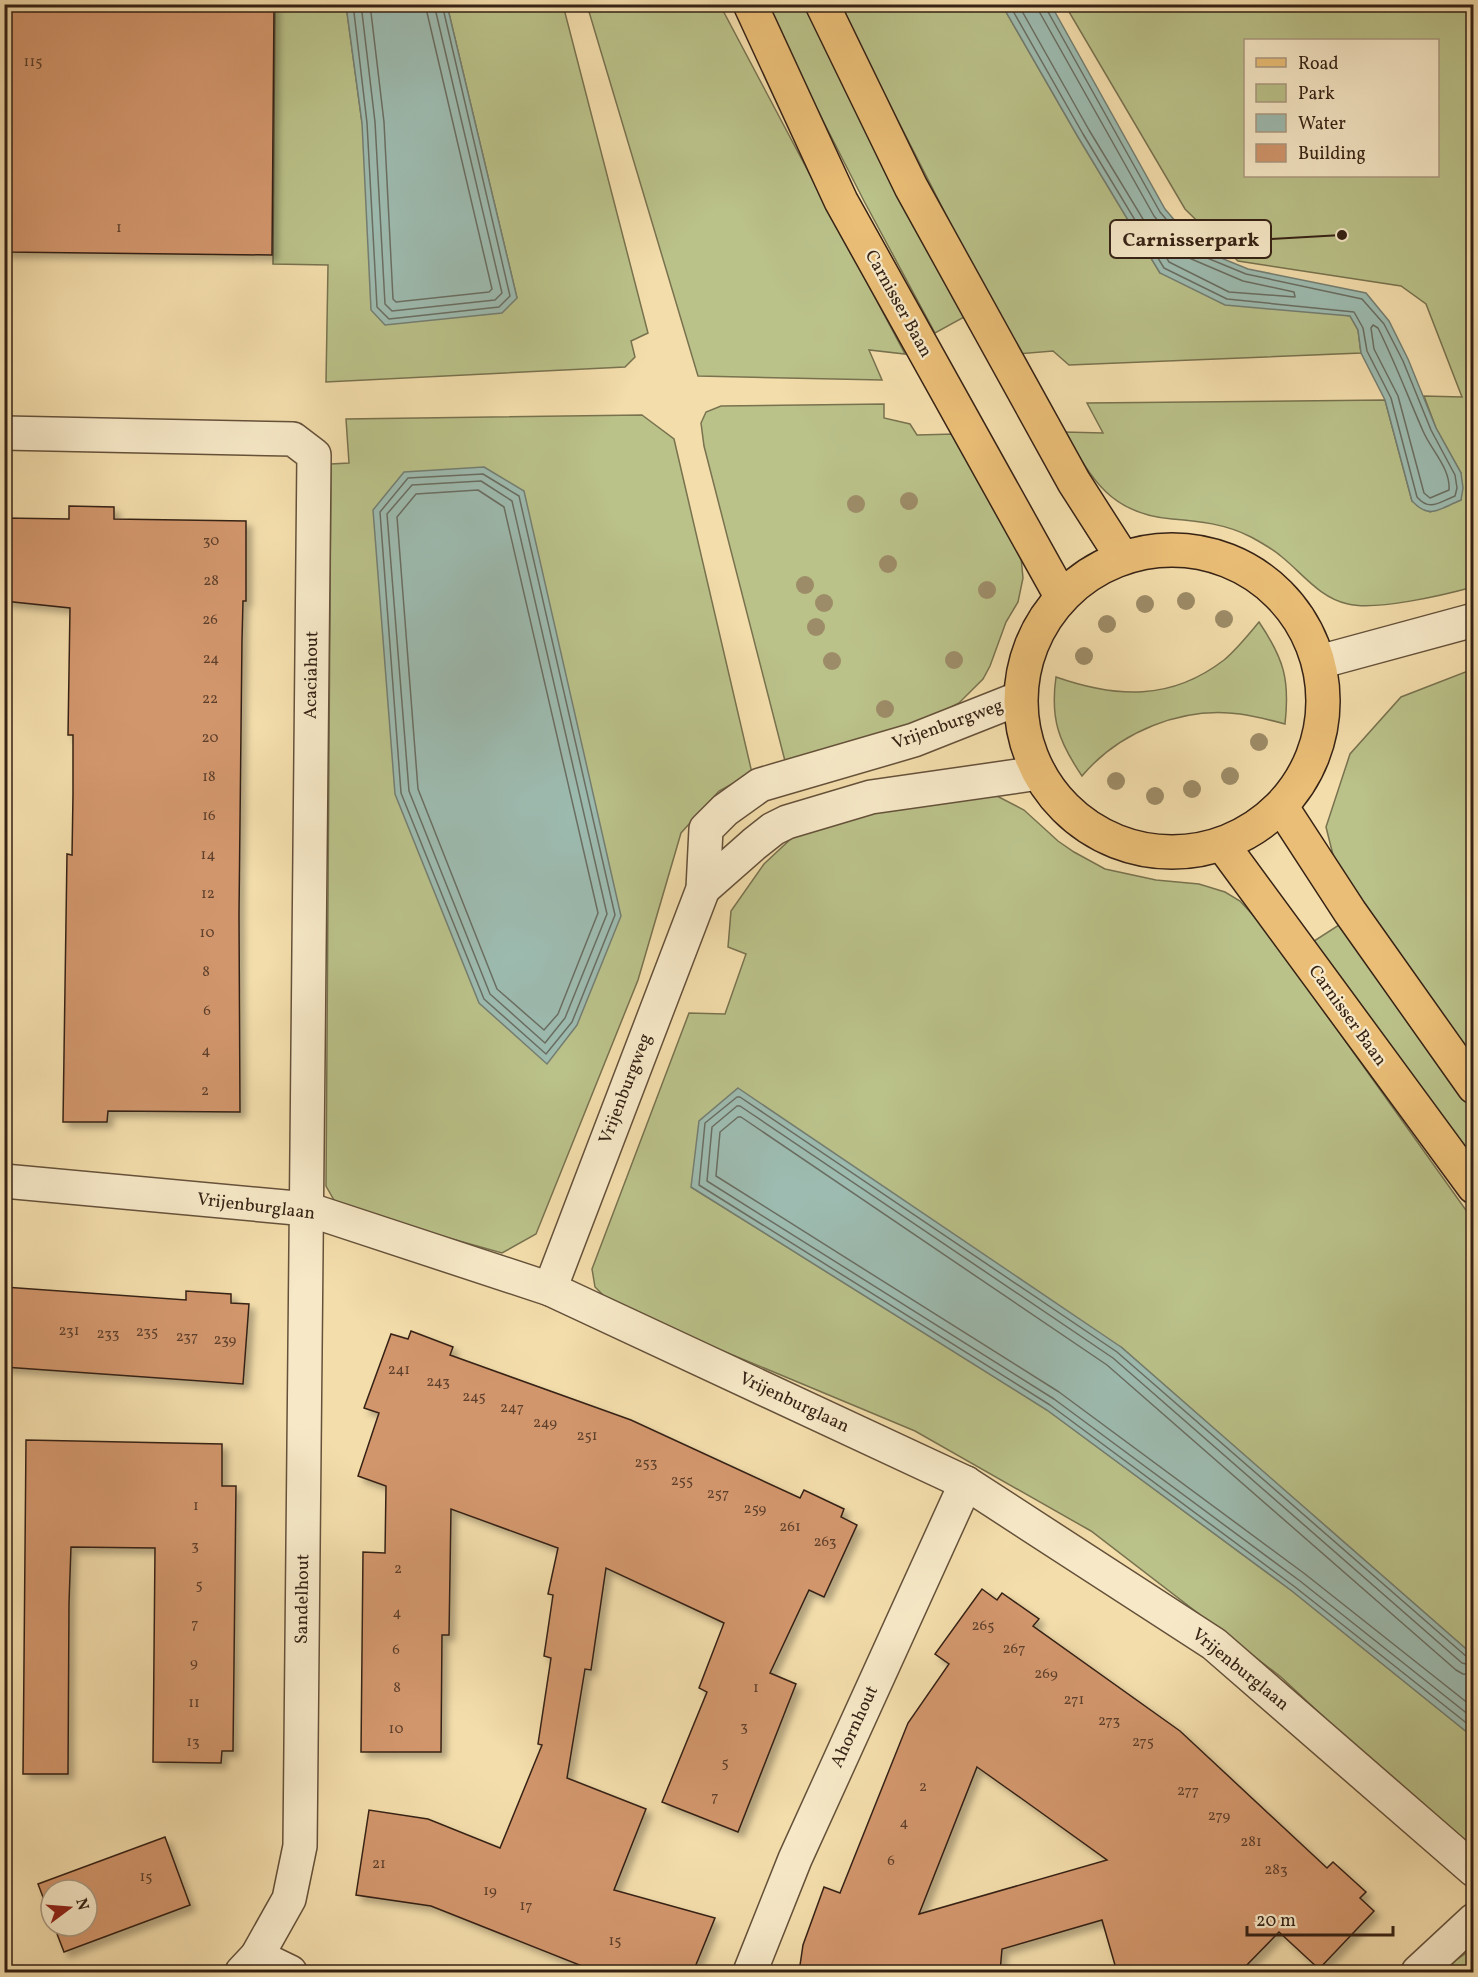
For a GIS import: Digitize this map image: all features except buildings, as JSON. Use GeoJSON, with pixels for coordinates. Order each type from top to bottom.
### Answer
{"type":"FeatureCollection","features":[{"type":"Feature","properties":{"kind":"main road","name":"Carnisser Baan"},"geometry":{"type":"LineString","coordinates":[[750,4],[841,201],[1061,596]]}},
{"type":"Feature","properties":{"kind":"main road"},"geometry":{"type":"LineString","coordinates":[[822,4],[911,187],[1074,482],[1122,556]]}},
{"type":"Feature","properties":{"kind":"main road"},"geometry":{"type":"LineString","coordinates":[[1157,549],[1193,550],[1227,559],[1259,576],[1285,600],[1305,629],[1319,662],[1323,693],[1321,724],[1314,753],[1300,781],[1281,806],[1263,822],[1243,835],[1222,844],[1187,852],[1175,852],[1152,851],[1117,842],[1086,826],[1059,802],[1039,773],[1028,750],[1021,725],[1020,698],[1031,644],[1061,596],[1089,572],[1122,556],[1157,549]]}},
{"type":"Feature","properties":{"kind":"main road"},"geometry":{"type":"LineString","coordinates":[[1281,806],[1350,912],[1473,1087]]}},
{"type":"Feature","properties":{"kind":"main road","name":"Carnisser Baan"},"geometry":{"type":"LineString","coordinates":[[1222,844],[1473,1187]]}},
{"type":"Feature","properties":{"kind":"street","name":"Acaciahout"},"geometry":{"type":"LineString","coordinates":[[4,433],[293,439],[314,455],[307,1209]]}},
{"type":"Feature","properties":{"kind":"street"},"geometry":{"type":"LineString","coordinates":[[1319,662],[1473,620]]}},
{"type":"Feature","properties":{"kind":"street","name":"Vrijenburgweg"},"geometry":{"type":"LineString","coordinates":[[550,1289],[703,889],[706,829],[725,810],[760,785],[914,740],[1020,698]]}},
{"type":"Feature","properties":{"kind":"street","name":"Vrijenburgweg"},"geometry":{"type":"LineString","coordinates":[[703,889],[754,844],[773,829],[787,822],[871,797],[1039,773]]}},
{"type":"Feature","properties":{"kind":"street","name":"Vrijenburglaan"},"geometry":{"type":"LineString","coordinates":[[4,1181],[307,1209],[550,1289],[966,1483],[1214,1644],[1473,1870]]}},
{"type":"Feature","properties":{"kind":"street","name":"Sandelhout"},"geometry":{"type":"LineString","coordinates":[[250,1964],[289,1899],[300,1846],[307,1209]]}},
{"type":"Feature","properties":{"kind":"street","name":"Ahornhout"},"geometry":{"type":"LineString","coordinates":[[750,1972],[795,1859],[966,1483]]}},
{"type":"Feature","properties":{"kind":"street"},"geometry":{"type":"LineString","coordinates":[[1418,1972],[1473,1920]]}},
{"type":"Feature","properties":{"kind":"street"},"geometry":{"type":"LineString","coordinates":[[250,1964],[290,1972]]}},
{"type":"Feature","properties":{"kind":"green space"},"geometry":{"type":"Polygon","coordinates":[[[275,5],[346,5],[362,123],[517,298],[447,5],[563,5],[648,333],[631,341],[635,357],[625,367],[326,382],[328,265],[273,264],[275,5]]]}},
{"type":"Feature","properties":{"kind":"green space"},"geometry":{"type":"Polygon","coordinates":[[[587,5],[720,5],[905,354],[869,350],[882,380],[698,376],[587,5]]]}},
{"type":"Feature","properties":{"kind":"green space"},"geometry":{"type":"Polygon","coordinates":[[[764,5],[804,5],[888,171],[966,316],[935,333],[864,201],[764,5]]]}},
{"type":"Feature","properties":{"kind":"green space"},"geometry":{"type":"Polygon","coordinates":[[[839,5],[1002,5],[1160,273],[1350,316],[1358,330],[1361,353],[1069,365],[1053,351],[1017,354],[839,5]]]}},
{"type":"Feature","properties":{"kind":"green space"},"geometry":{"type":"Polygon","coordinates":[[[1065,5],[1473,5],[1473,587],[1392,604],[1360,606],[1348,604],[1320,591],[1279,554],[1251,537],[1222,526],[1151,516],[1133,510],[1118,502],[1095,479],[1065,432],[1103,433],[1087,403],[1385,400],[1412,501],[1430,512],[1461,500],[1461,473],[1436,428],[1424,396],[1462,397],[1426,304],[1401,286],[1238,261],[1185,209],[1065,5]]]}},
{"type":"Feature","properties":{"kind":"green space"},"geometry":{"type":"Polygon","coordinates":[[[884,404],[884,418],[910,424],[917,435],[955,434],[1021,557],[1023,578],[1018,602],[1006,622],[983,679],[959,703],[928,719],[785,761],[704,446],[701,423],[706,412],[721,406],[884,404]]]}},
{"type":"Feature","properties":{"kind":"green space"},"geometry":{"type":"Polygon","coordinates":[[[642,415],[674,439],[752,773],[719,791],[681,833],[638,980],[536,1234],[502,1253],[338,1207],[326,1186],[331,464],[349,463],[346,419],[642,415]]]}},
{"type":"Feature","properties":{"kind":"green space"},"geometry":{"type":"Polygon","coordinates":[[[1259,622],[1280,659],[1283,670],[1287,695],[1285,724],[1246,715],[1218,713],[1174,718],[1133,735],[1097,760],[1082,776],[1067,752],[1058,730],[1054,705],[1056,677],[1100,689],[1122,692],[1163,689],[1184,683],[1224,660],[1259,622]]]}},
{"type":"Feature","properties":{"kind":"green space"},"geometry":{"type":"Polygon","coordinates":[[[1473,669],[1473,1061],[1339,879],[1326,827],[1350,754],[1401,697],[1473,669]]]}},
{"type":"Feature","properties":{"kind":"green space"},"geometry":{"type":"Polygon","coordinates":[[[995,795],[1024,810],[1058,841],[1105,869],[1156,880],[1199,884],[1225,892],[1240,901],[1264,927],[1473,1220],[1473,1655],[1121,1347],[691,1187],[1047,1410],[1292,1591],[1473,1737],[1473,1856],[1281,1677],[1091,1531],[915,1431],[613,1305],[595,1287],[592,1269],[689,1013],[725,1014],[746,954],[728,947],[731,911],[764,864],[795,835],[910,802],[995,795]]]}},
{"type":"Feature","properties":{"kind":"green space"},"geometry":{"type":"Polygon","coordinates":[[[1342,923],[1473,1106],[1473,1162],[1311,943],[1342,923]]]}},
{"type":"Feature","properties":{"kind":"green space"},"geometry":{"type":"Polygon","coordinates":[[[1473,1948],[1473,1972],[1442,1972],[1455,1961],[1473,1948]]]}},
{"type":"Feature","properties":{"kind":"water"},"geometry":{"type":"Polygon","coordinates":[[[346,5],[447,5],[517,298],[502,313],[385,325],[371,310],[362,123],[346,5]]]}},
{"type":"Feature","properties":{"kind":"water"},"geometry":{"type":"Polygon","coordinates":[[[1002,5],[1051,5],[1165,209],[1199,249],[1248,269],[1366,293],[1389,321],[1408,359],[1436,428],[1461,473],[1463,488],[1461,500],[1435,511],[1424,510],[1412,501],[1385,400],[1361,353],[1358,330],[1350,316],[1225,305],[1160,273],[1002,5]]]}},
{"type":"Feature","properties":{"kind":"water"},"geometry":{"type":"Polygon","coordinates":[[[484,467],[524,491],[621,916],[577,1025],[547,1064],[479,1003],[395,794],[373,510],[404,472],[484,467]]]}},
{"type":"Feature","properties":{"kind":"water"},"geometry":{"type":"Polygon","coordinates":[[[738,1088],[1121,1347],[1473,1655],[1473,1737],[1292,1591],[1047,1410],[691,1187],[699,1121],[738,1088]]]}},
{"type":"Feature","properties":{"kind":"place","name":"Carnisserpark"},"geometry":{"type":"Point","coordinates":[1342,235]}}]}
